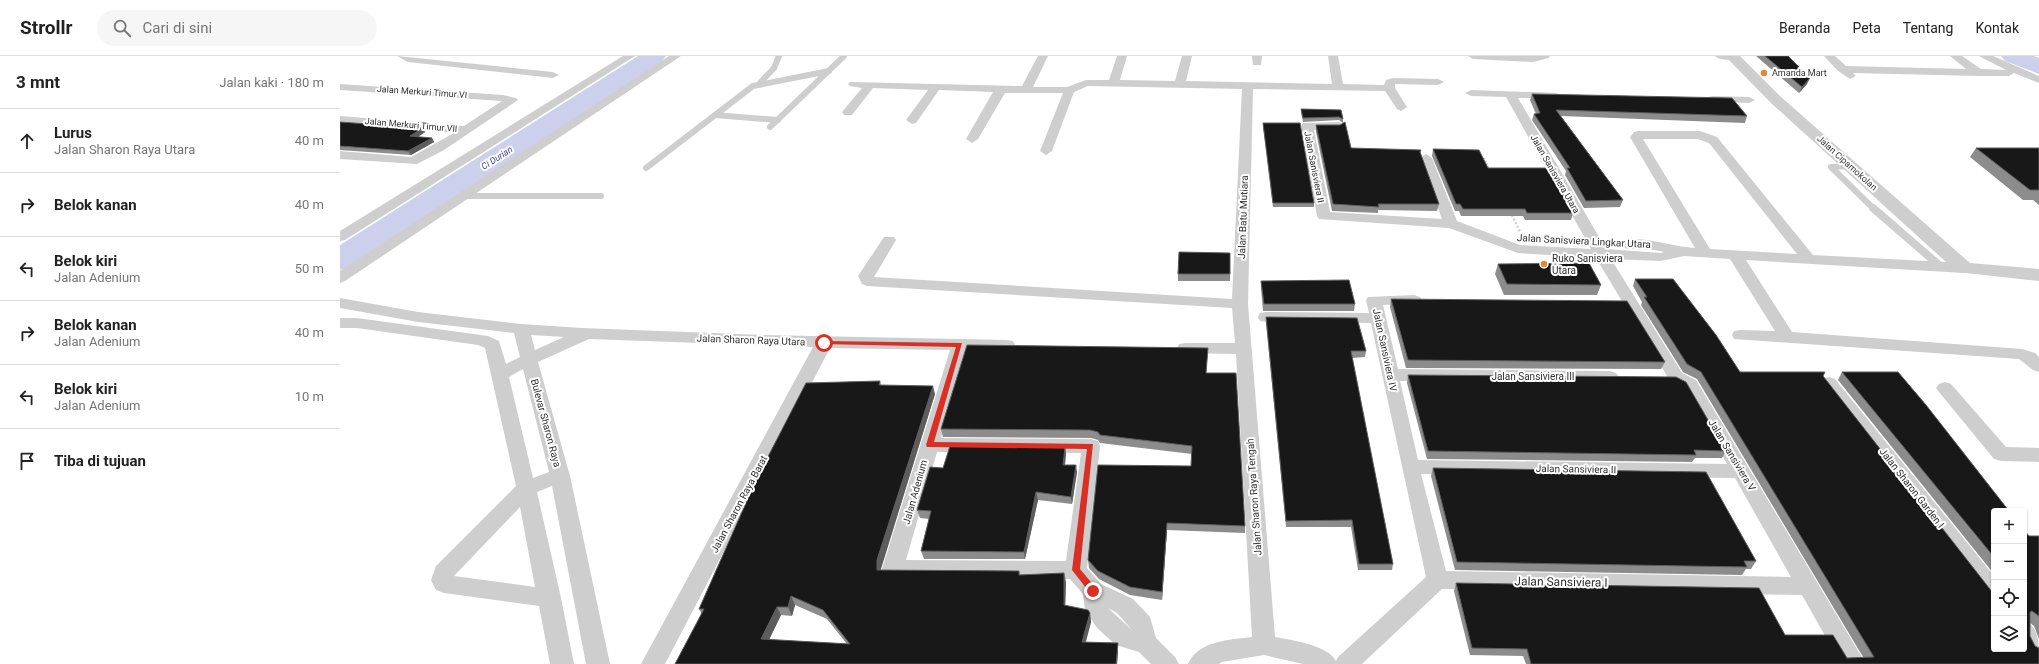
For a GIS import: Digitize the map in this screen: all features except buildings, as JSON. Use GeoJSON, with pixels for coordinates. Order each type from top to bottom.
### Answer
{"type":"FeatureCollection","features":[{"type":"Feature","properties":{"kind":"street"},"geometry":{"type":"LineString","coordinates":[[402,56],[408,59],[553,75]]}},
{"type":"Feature","properties":{"kind":"street"},"geometry":{"type":"LineString","coordinates":[[340,237],[630,56]]}},
{"type":"Feature","properties":{"kind":"street"},"geometry":{"type":"LineString","coordinates":[[340,278],[676,56]]}},
{"type":"Feature","properties":{"kind":"street"},"geometry":{"type":"LineString","coordinates":[[1028,86],[1043,56]]}},
{"type":"Feature","properties":{"kind":"street"},"geometry":{"type":"LineString","coordinates":[[1113,84],[1122,56]]}},
{"type":"Feature","properties":{"kind":"street"},"geometry":{"type":"LineString","coordinates":[[1180,85],[1187,56]]}},
{"type":"Feature","properties":{"kind":"street"},"geometry":{"type":"LineString","coordinates":[[1333,56],[1338,86]]}},
{"type":"Feature","properties":{"kind":"street"},"geometry":{"type":"LineString","coordinates":[[1473,56],[1533,60],[1545,56]]}},
{"type":"Feature","properties":{"kind":"street"},"geometry":{"type":"LineString","coordinates":[[1720,56],[1732,56]]}},
{"type":"Feature","properties":{"kind":"street","name":"Jalan Cipamokolan"},"geometry":{"type":"LineString","coordinates":[[1732,56],[1776,100],[1964,268]]}},
{"type":"Feature","properties":{"kind":"street"},"geometry":{"type":"LineString","coordinates":[[1829,56],[1846,72],[1909,70],[2009,73]]}},
{"type":"Feature","properties":{"kind":"street"},"geometry":{"type":"LineString","coordinates":[[1955,56],[1979,73]]}},
{"type":"Feature","properties":{"kind":"street"},"geometry":{"type":"LineString","coordinates":[[1984,56],[2039,80]]}},
{"type":"Feature","properties":{"kind":"street"},"geometry":{"type":"LineString","coordinates":[[1898,61],[1909,70]]}},
{"type":"Feature","properties":{"kind":"street"},"geometry":{"type":"LineString","coordinates":[[1401,107],[1389,88],[1390,82],[1438,82]]}},
{"type":"Feature","properties":{"kind":"street"},"geometry":{"type":"LineString","coordinates":[[1028,86],[1069,90],[1086,83]]}},
{"type":"Feature","properties":{"kind":"street"},"geometry":{"type":"LineString","coordinates":[[854,84],[1001,89],[1086,83],[1389,88]]}},
{"type":"Feature","properties":{"kind":"street"},"geometry":{"type":"LineString","coordinates":[[848,112],[870,85]]}},
{"type":"Feature","properties":{"kind":"street","name":"Jalan Batu Mutiara"},"geometry":{"type":"LineString","coordinates":[[1244,349],[1240,304],[1247,86]]}},
{"type":"Feature","properties":{"kind":"street","name":"Jalan Merkuri Timur VI"},"geometry":{"type":"LineString","coordinates":[[340,87],[504,98]]}},
{"type":"Feature","properties":{"kind":"street"},"geometry":{"type":"LineString","coordinates":[[912,120],[936,87]]}},
{"type":"Feature","properties":{"kind":"street"},"geometry":{"type":"LineString","coordinates":[[972,139],[1001,89]]}},
{"type":"Feature","properties":{"kind":"street"},"geometry":{"type":"LineString","coordinates":[[1046,151],[1069,90]]}},
{"type":"Feature","properties":{"kind":"street"},"geometry":{"type":"LineString","coordinates":[[1472,93],[1564,95]]}},
{"type":"Feature","properties":{"kind":"street","name":"Jalan Sanisviera Utara"},"geometry":{"type":"LineString","coordinates":[[1510,94],[1598,248]]}},
{"type":"Feature","properties":{"kind":"street","name":"Jalan Merkuri Timur VII"},"geometry":{"type":"LineString","coordinates":[[340,120],[466,130],[512,100],[504,98]]}},
{"type":"Feature","properties":{"kind":"street"},"geometry":{"type":"LineString","coordinates":[[1703,99],[1750,100]]}},
{"type":"Feature","properties":{"kind":"street","name":"Jalan Sanisviera II"},"geometry":{"type":"LineString","coordinates":[[1324,216],[1307,126],[1339,126]]}},
{"type":"Feature","properties":{"kind":"street"},"geometry":{"type":"LineString","coordinates":[[340,156],[412,161],[440,147],[466,130]]}},
{"type":"Feature","properties":{"kind":"street"},"geometry":{"type":"LineString","coordinates":[[1706,254],[1636,137],[1638,135],[1700,135],[1713,140],[1808,258]]}},
{"type":"Feature","properties":{"kind":"street"},"geometry":{"type":"LineString","coordinates":[[1426,158],[1451,224]]}},
{"type":"Feature","properties":{"kind":"street","name":"Jalan Sanisviera Lingkar Utara"},"geometry":{"type":"LineString","coordinates":[[1324,216],[1451,224],[1518,249],[1598,248],[1656,245],[1684,252],[1706,254],[1808,258],[1964,268]]}},
{"type":"Feature","properties":{"kind":"street","name":"Jalan Sanisviera Lingkar Utara"},"geometry":{"type":"LineString","coordinates":[[1484,236],[1522,238],[1598,248]]}},
{"type":"Feature","properties":{"kind":"street"},"geometry":{"type":"LineString","coordinates":[[889,240],[866,276],[867,281],[1240,304]]}},
{"type":"Feature","properties":{"kind":"street","name":"Jalan Sansiviera V"},"geometry":{"type":"LineString","coordinates":[[1598,248],[1631,302],[1668,377],[1690,384],[1854,664]]}},
{"type":"Feature","properties":{"kind":"street"},"geometry":{"type":"LineString","coordinates":[[1735,256],[1787,336]]}},
{"type":"Feature","properties":{"kind":"street"},"geometry":{"type":"LineString","coordinates":[[1964,268],[2039,275]]}},
{"type":"Feature","properties":{"kind":"street","name":"Jalan Sansiviera IV"},"geometry":{"type":"LineString","coordinates":[[1428,300],[1374,300],[1410,467],[1437,580]]}},
{"type":"Feature","properties":{"kind":"street"},"geometry":{"type":"LineString","coordinates":[[1607,302],[1631,302]]}},
{"type":"Feature","properties":{"kind":"street"},"geometry":{"type":"LineString","coordinates":[[340,303],[355,317],[401,330],[482,340],[493,345],[550,598],[562,664]]}},
{"type":"Feature","properties":{"kind":"street"},"geometry":{"type":"LineString","coordinates":[[355,317],[418,317],[521,329]]}},
{"type":"Feature","properties":{"kind":"street"},"geometry":{"type":"LineString","coordinates":[[401,330],[418,317]]}},
{"type":"Feature","properties":{"kind":"street"},"geometry":{"type":"LineString","coordinates":[[1266,317],[1378,318]]}},
{"type":"Feature","properties":{"kind":"street","name":"Jalan Sharon Raya Utara"},"geometry":{"type":"LineString","coordinates":[[521,329],[587,334],[824,343],[1023,346]]}},
{"type":"Feature","properties":{"kind":"street","name":"Bulevar Sharon Raya"},"geometry":{"type":"LineString","coordinates":[[521,329],[560,476],[598,664]]}},
{"type":"Feature","properties":{"kind":"street"},"geometry":{"type":"LineString","coordinates":[[500,374],[529,359],[587,334]]}},
{"type":"Feature","properties":{"kind":"street"},"geometry":{"type":"LineString","coordinates":[[1740,335],[1787,336],[2022,354],[2029,357],[2039,366]]}},
{"type":"Feature","properties":{"kind":"street","name":"Jalan Sharon Raya Barat"},"geometry":{"type":"LineString","coordinates":[[653,664],[824,343]]}},
{"type":"Feature","properties":{"kind":"street"},"geometry":{"type":"LineString","coordinates":[[960,345],[929,445],[1091,446],[1076,570],[1093,591],[1125,606],[1142,624],[1146,643],[1167,664]]}},
{"type":"Feature","properties":{"kind":"street"},"geometry":{"type":"LineString","coordinates":[[1173,348],[1244,349]]}},
{"type":"Feature","properties":{"kind":"street","name":"Jalan Sharon Raya Tengah"},"geometry":{"type":"LineString","coordinates":[[1244,349],[1264,645]]}},
{"type":"Feature","properties":{"kind":"street","name":"Jalan Sansiviera III"},"geometry":{"type":"LineString","coordinates":[[1390,375],[1628,377]]}},
{"type":"Feature","properties":{"kind":"street","name":"Jalan Sharon Garden I"},"geometry":{"type":"LineString","coordinates":[[1829,383],[1991,588]]}},
{"type":"Feature","properties":{"kind":"street"},"geometry":{"type":"LineString","coordinates":[[1945,388],[2001,454],[2039,455]]}},
{"type":"Feature","properties":{"kind":"street","name":"Jalan Adenium"},"geometry":{"type":"LineString","coordinates":[[929,445],[893,570],[1076,570]]}},
{"type":"Feature","properties":{"kind":"street","name":"Jalan Sansiviera II"},"geometry":{"type":"LineString","coordinates":[[1410,467],[1742,471]]}},
{"type":"Feature","properties":{"kind":"street"},"geometry":{"type":"LineString","coordinates":[[550,598],[444,584],[442,580],[444,572],[526,488],[560,476]]}},
{"type":"Feature","properties":{"kind":"street"},"geometry":{"type":"LineString","coordinates":[[1346,664],[1437,580]]}},
{"type":"Feature","properties":{"kind":"street","name":"Jalan Sansiviera I"},"geometry":{"type":"LineString","coordinates":[[1437,580],[1809,586]]}},
{"type":"Feature","properties":{"kind":"street"},"geometry":{"type":"LineString","coordinates":[[1200,664],[1217,652],[1264,645],[1303,652],[1325,664]]}},
{"type":"Feature","properties":{"kind":"lane"},"geometry":{"type":"LineString","coordinates":[[759,84],[774,68],[779,56]]}},
{"type":"Feature","properties":{"kind":"lane"},"geometry":{"type":"LineString","coordinates":[[770,127],[844,56]]}},
{"type":"Feature","properties":{"kind":"lane"},"geometry":{"type":"LineString","coordinates":[[646,168],[749,88],[759,84],[829,71]]}},
{"type":"Feature","properties":{"kind":"lane"},"geometry":{"type":"LineString","coordinates":[[715,115],[778,120]]}},
{"type":"Feature","properties":{"kind":"lane"},"geometry":{"type":"LineString","coordinates":[[1850,166],[1831,167],[1889,223],[1940,266]]}},
{"type":"Feature","properties":{"kind":"lane"},"geometry":{"type":"LineString","coordinates":[[464,196],[601,196]]}},
{"type":"Feature","properties":{"kind":"lane"},"geometry":{"type":"LineString","coordinates":[[1889,223],[1914,223]]}},
{"type":"Feature","properties":{"kind":"path"},"geometry":{"type":"LineString","coordinates":[[1484,158],[1494,178]]}},
{"type":"Feature","properties":{"kind":"path"},"geometry":{"type":"LineString","coordinates":[[1510,210],[1522,238]]}},
{"type":"Feature","properties":{"kind":"waterway","name":"Ci Durian"},"geometry":{"type":"LineString","coordinates":[[340,260],[654,56]]}},
{"type":"Feature","properties":{"kind":"waterway"},"geometry":{"type":"LineString","coordinates":[[2013,56],[2039,67]]}},
{"type":"Feature","properties":{"kind":"place","name":"Amanda Mart"},"geometry":{"type":"Point","coordinates":[1764,73]}},
{"type":"Feature","properties":{"kind":"place","name":"Ruko Sanisviera Utara"},"geometry":{"type":"Point","coordinates":[1544,264]}},
{"type":"Feature","properties":{"kind":"route"},"geometry":{"type":"LineString","coordinates":[[824,343],[960,345],[929,445],[1091,446],[1076,570],[1093,591]]}}]}
